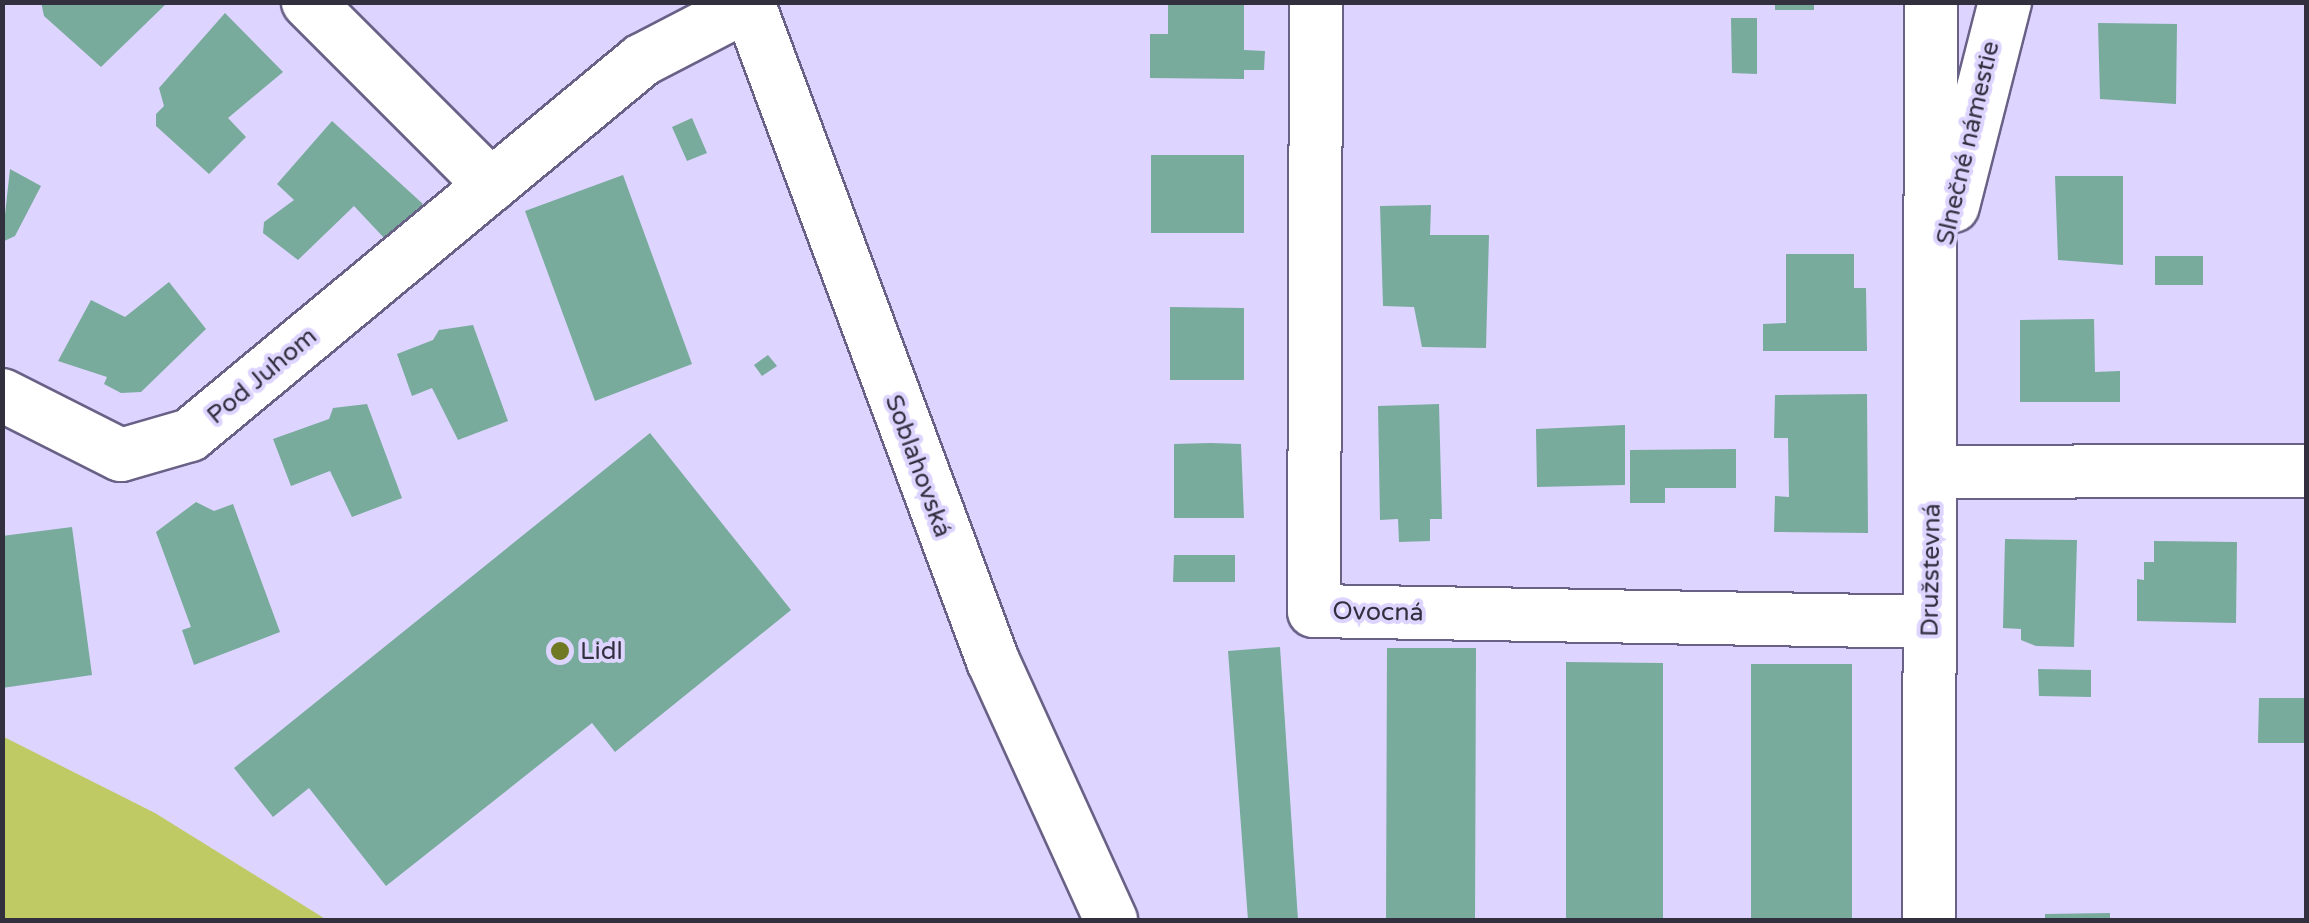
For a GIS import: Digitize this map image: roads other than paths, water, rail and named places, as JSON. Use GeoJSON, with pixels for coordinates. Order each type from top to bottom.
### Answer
{"type":"FeatureCollection","features":[{"type":"Feature","properties":{"kind":"street"},"geometry":{"type":"LineString","coordinates":[[308,2],[491,185]]}},
{"type":"Feature","properties":{"kind":"street","name":"Ovocná"},"geometry":{"type":"LineString","coordinates":[[1316,2],[1314,611],[1930,622]]}},
{"type":"Feature","properties":{"kind":"street","name":"Slnečné námestie"},"geometry":{"type":"LineString","coordinates":[[1931,2],[1934,472]]}},
{"type":"Feature","properties":{"kind":"street","name":"Slnečné námestie"},"geometry":{"type":"LineString","coordinates":[[1934,286],[2005,2]]}},
{"type":"Feature","properties":{"kind":"street","name":"Pod Juhom"},"geometry":{"type":"LineString","coordinates":[[2,394],[121,455],[160,448],[190,435],[642,60],[748,4]]}},
{"type":"Feature","properties":{"kind":"street","name":"Soblahovská"},"geometry":{"type":"LineString","coordinates":[[748,4],[986,643],[1110,920]]}},
{"type":"Feature","properties":{"kind":"street","name":"Družstevná"},"geometry":{"type":"LineString","coordinates":[[1929,920],[1934,472],[2306,471]]}},
{"type":"Feature","properties":{"kind":"place","name":"Lidl"},"geometry":{"type":"Point","coordinates":[560,651]}}]}
